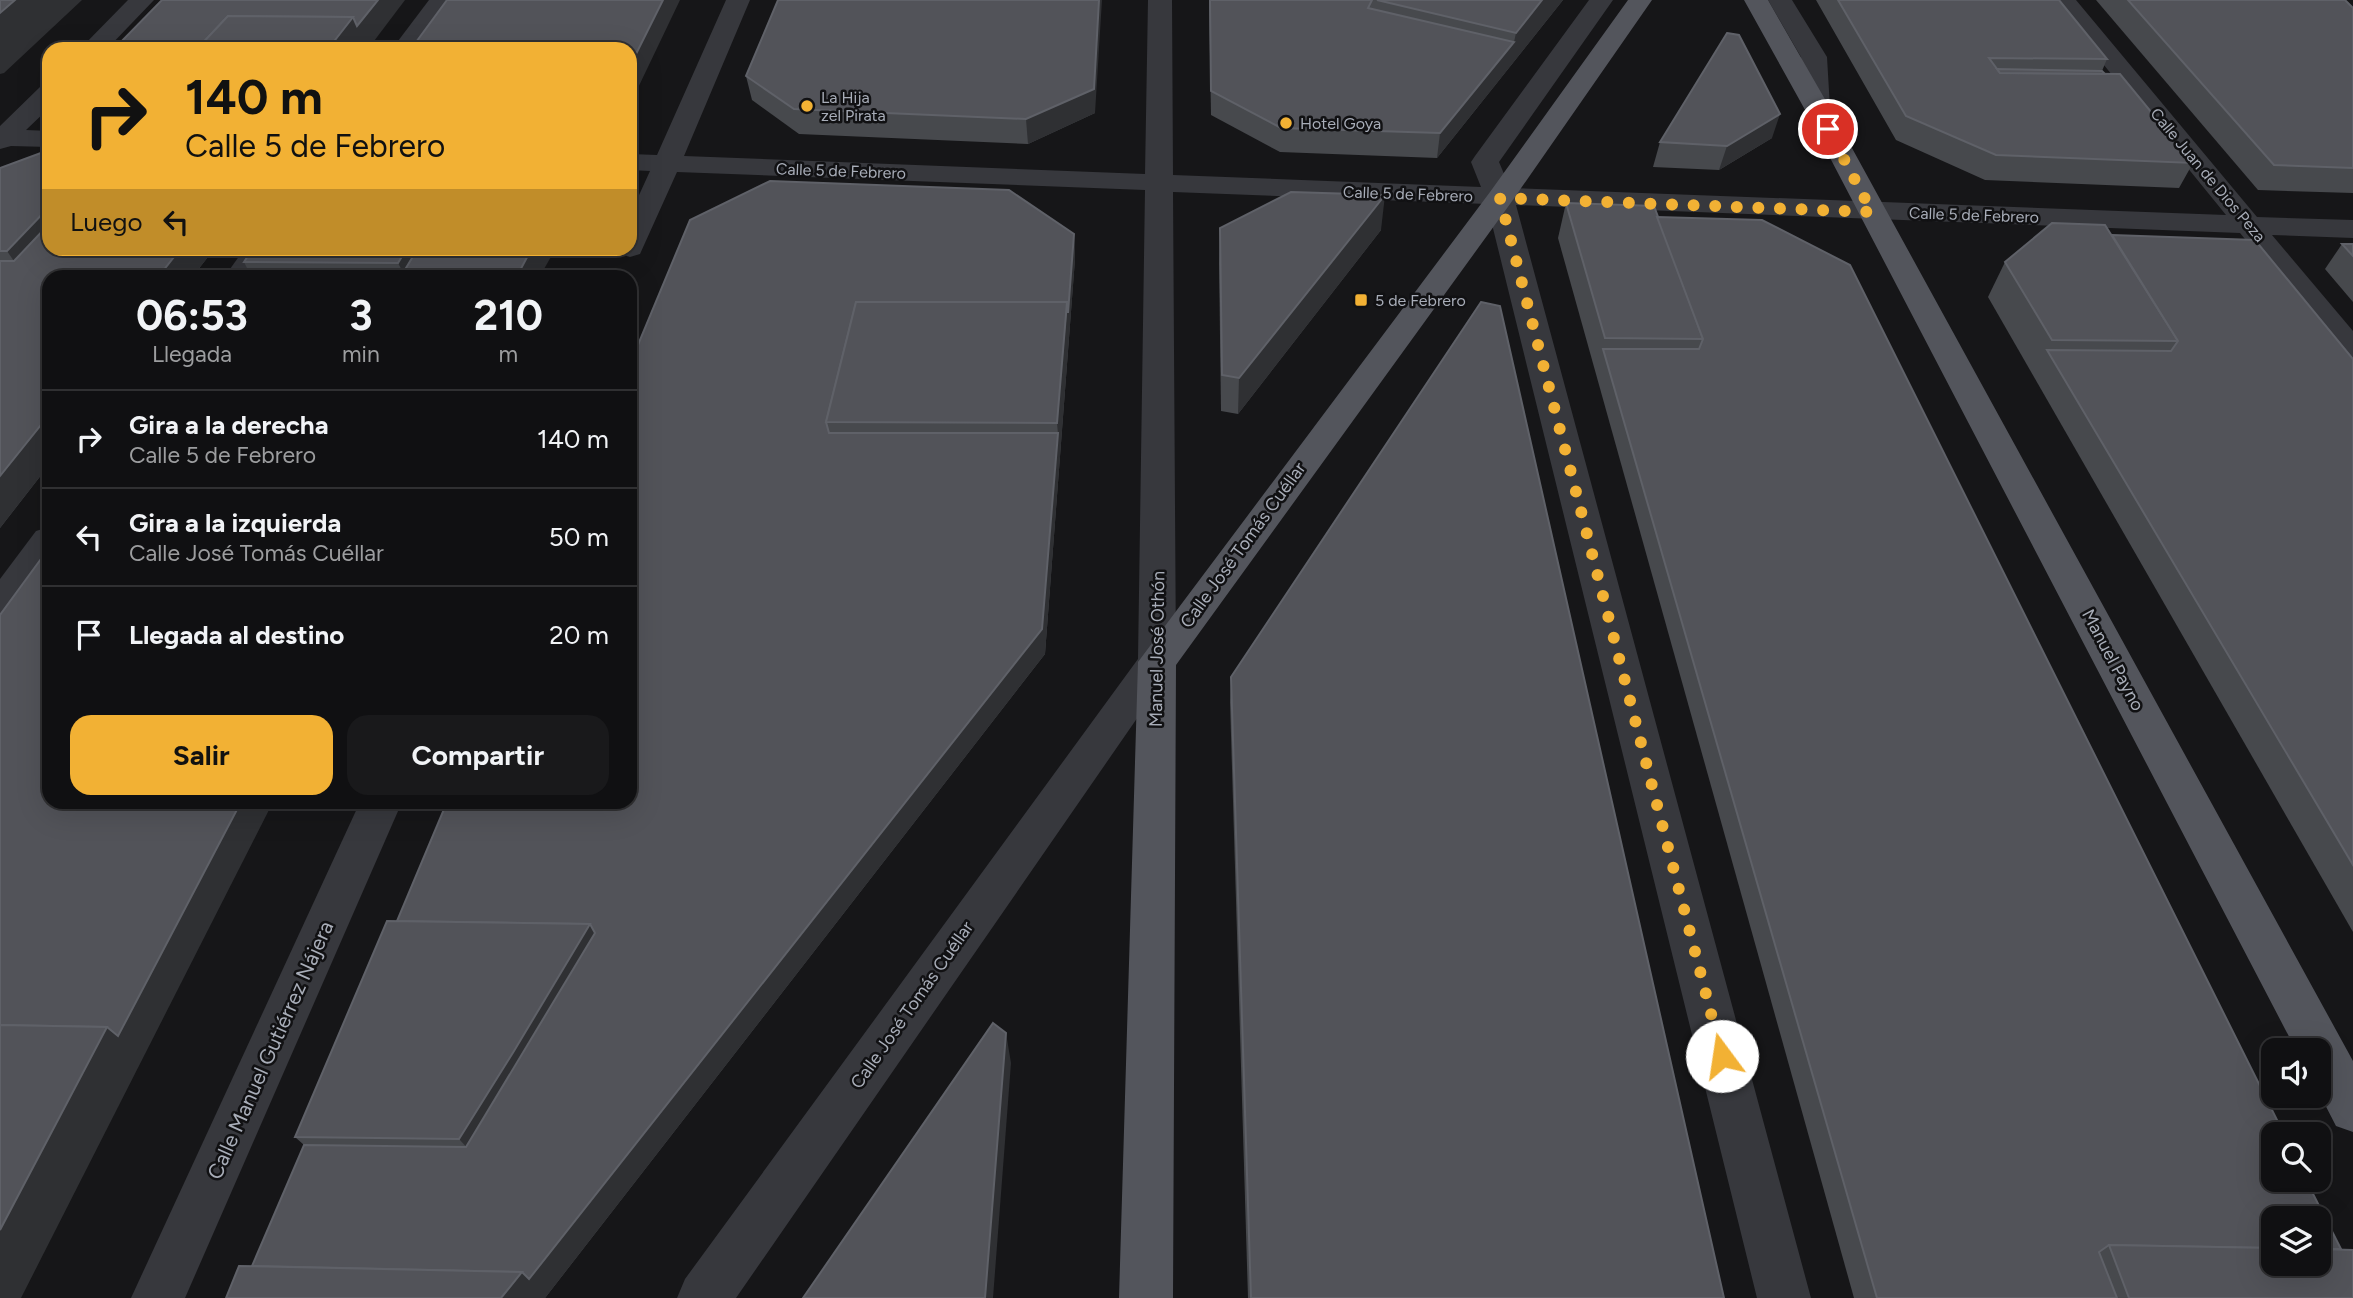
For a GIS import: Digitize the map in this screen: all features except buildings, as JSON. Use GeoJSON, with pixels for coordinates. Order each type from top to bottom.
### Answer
{"type":"FeatureCollection","features":[{"type":"Feature","properties":{"kind":"main road","name":"Calle José Tomás Cuéllar"},"geometry":{"type":"LineString","coordinates":[[1157,662],[1500,198],[1640,0]]}},
{"type":"Feature","properties":{"kind":"main road"},"geometry":{"type":"LineString","coordinates":[[1756,0],[1872,212]]}},
{"type":"Feature","properties":{"kind":"main road","name":"Manuel Payno"},"geometry":{"type":"LineString","coordinates":[[1872,212],[2353,1109]]}},
{"type":"Feature","properties":{"kind":"main road","name":"Manuel José Othón"},"geometry":{"type":"LineString","coordinates":[[1146,1298],[1157,662]]}},
{"type":"Feature","properties":{"kind":"street"},"geometry":{"type":"LineString","coordinates":[[100,42],[142,0]]}},
{"type":"Feature","properties":{"kind":"street"},"geometry":{"type":"LineString","coordinates":[[410,42],[441,0]]}},
{"type":"Feature","properties":{"kind":"street"},"geometry":{"type":"LineString","coordinates":[[637,233],[738,0]]}},
{"type":"Feature","properties":{"kind":"street","name":"Manuel José Othón"},"geometry":{"type":"LineString","coordinates":[[1157,662],[1160,0]]}},
{"type":"Feature","properties":{"kind":"street"},"geometry":{"type":"LineString","coordinates":[[1601,0],[1485,162],[1500,198],[1784,1298]]}},
{"type":"Feature","properties":{"kind":"street"},"geometry":{"type":"LineString","coordinates":[[1780,0],[1814,57],[1817,108]]}},
{"type":"Feature","properties":{"kind":"street","name":"Calle Juan de Dios Peza"},"geometry":{"type":"LineString","coordinates":[[2063,0],[2353,351]]}},
{"type":"Feature","properties":{"kind":"street"},"geometry":{"type":"LineString","coordinates":[[1,139],[42,100]]}},
{"type":"Feature","properties":{"kind":"street"},"geometry":{"type":"LineString","coordinates":[[1,139],[42,139]]}},
{"type":"Feature","properties":{"kind":"street","name":"Calle 5 de Febrero"},"geometry":{"type":"LineString","coordinates":[[637,162],[1500,198],[2353,229]]}},
{"type":"Feature","properties":{"kind":"street"},"geometry":{"type":"LineString","coordinates":[[0,607],[42,550]]}},
{"type":"Feature","properties":{"kind":"street","name":"Calle José Tomás Cuéllar"},"geometry":{"type":"LineString","coordinates":[[704,1298],[1157,662]]}},
{"type":"Feature","properties":{"kind":"street","name":"Calle Manuel Gutiérrez Nájera"},"geometry":{"type":"LineString","coordinates":[[158,1298],[378,809]]}},
{"type":"Feature","properties":{"kind":"place","name":"La Hija zel Pirata"},"geometry":{"type":"Point","coordinates":[807,106]}},
{"type":"Feature","properties":{"kind":"place","name":"Hotel Goya"},"geometry":{"type":"Point","coordinates":[1286,123]}},
{"type":"Feature","properties":{"kind":"place","name":"5 de Febrero"},"geometry":{"type":"Point","coordinates":[1361,300]}},
{"type":"Feature","properties":{"kind":"route"},"geometry":{"type":"LineString","coordinates":[[1722,1056],[1500,198],[1872,212],[1828,129]]}}]}
